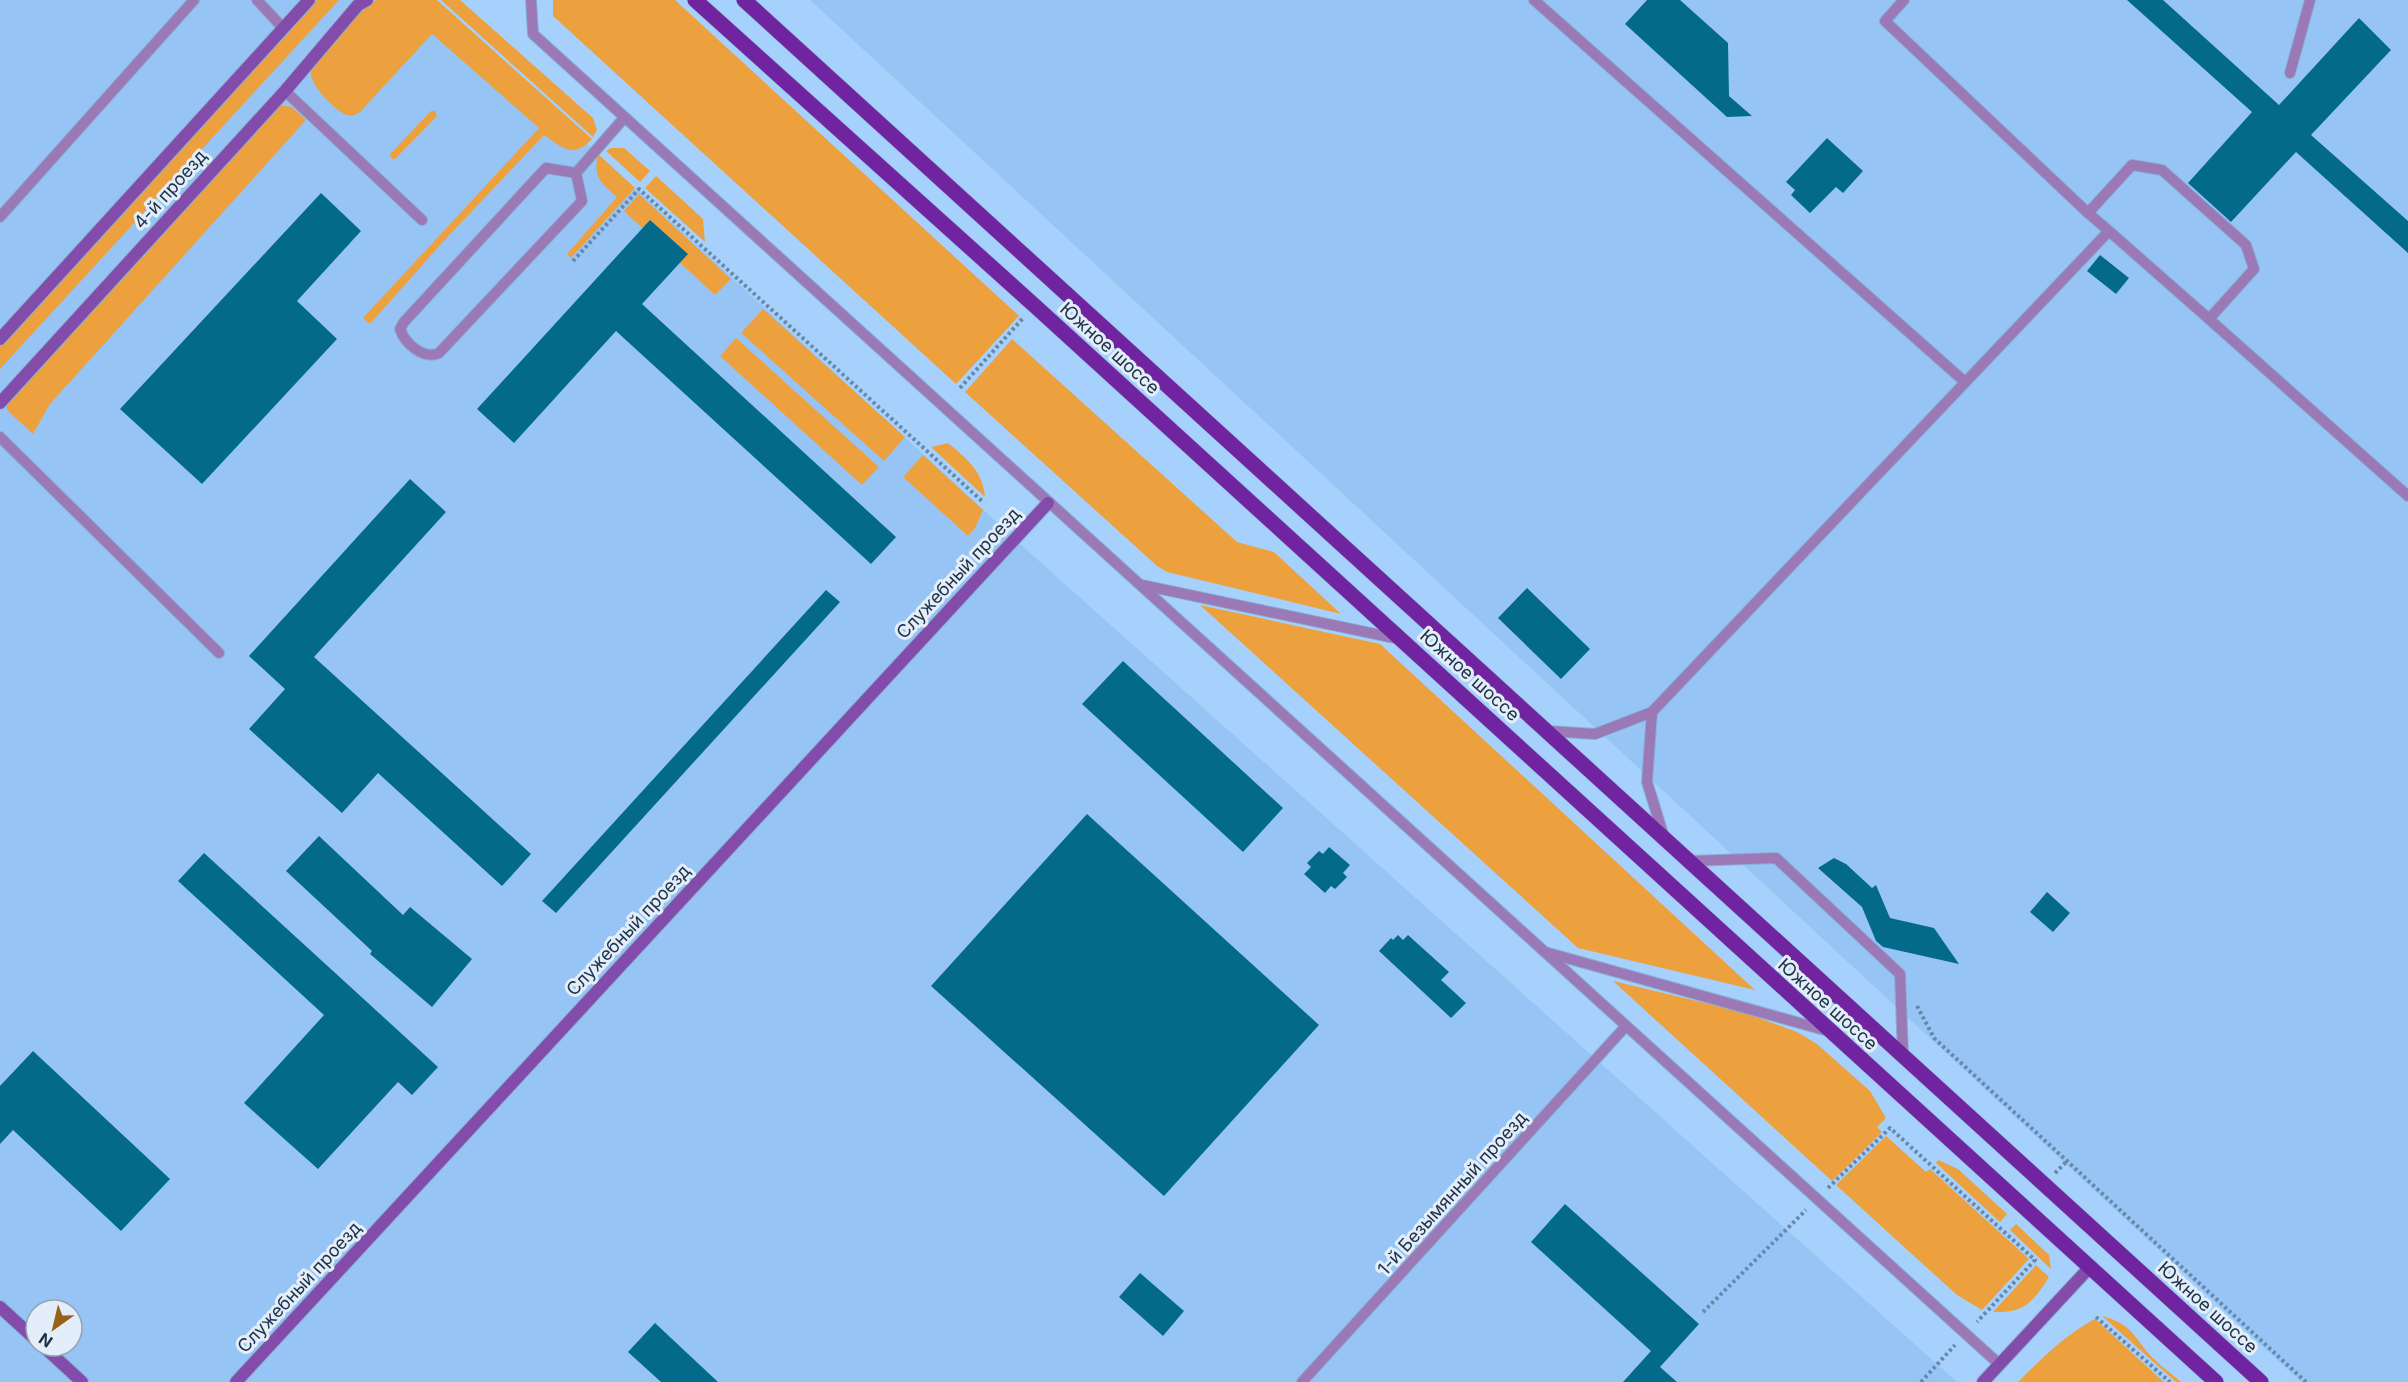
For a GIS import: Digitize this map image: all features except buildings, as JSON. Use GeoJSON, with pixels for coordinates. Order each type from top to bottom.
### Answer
{"type":"FeatureCollection","features":[{"type":"Feature","properties":{"kind":"main road","name":"Южное шоссе"},"geometry":{"type":"LineString","coordinates":[[695,0],[2216,1382]]}},
{"type":"Feature","properties":{"kind":"main road","name":"Южное шоссе"},"geometry":{"type":"LineString","coordinates":[[744,0],[2261,1382]]}},
{"type":"Feature","properties":{"kind":"street","name":"4-й проезд"},"geometry":{"type":"LineString","coordinates":[[0,339],[309,0]]}},
{"type":"Feature","properties":{"kind":"street","name":"4-й проезд"},"geometry":{"type":"LineString","coordinates":[[0,402],[285,91],[358,5],[367,0]]}},
{"type":"Feature","properties":{"kind":"street","name":"Служебный проезд"},"geometry":{"type":"LineString","coordinates":[[236,1382],[1048,503]]}},
{"type":"Feature","properties":{"kind":"street"},"geometry":{"type":"LineString","coordinates":[[1983,1382],[2090,1267]]}},
{"type":"Feature","properties":{"kind":"street"},"geometry":{"type":"LineString","coordinates":[[0,1307],[24,1329]]}},
{"type":"Feature","properties":{"kind":"street"},"geometry":{"type":"LineString","coordinates":[[56,1358],[82,1382]]}},
{"type":"Feature","properties":{"kind":"lane"},"geometry":{"type":"LineString","coordinates":[[0,217],[194,0]]}},
{"type":"Feature","properties":{"kind":"lane"},"geometry":{"type":"LineString","coordinates":[[257,0],[283,28]]}},
{"type":"Feature","properties":{"kind":"lane"},"geometry":{"type":"LineString","coordinates":[[531,0],[533,34],[1999,1364]]}},
{"type":"Feature","properties":{"kind":"lane"},"geometry":{"type":"LineString","coordinates":[[1534,0],[1965,382]]}},
{"type":"Feature","properties":{"kind":"lane"},"geometry":{"type":"LineString","coordinates":[[1904,0],[1885,21],[2088,213],[2408,496]]}},
{"type":"Feature","properties":{"kind":"lane"},"geometry":{"type":"LineString","coordinates":[[2290,73],[2310,0]]}},
{"type":"Feature","properties":{"kind":"lane"},"geometry":{"type":"LineString","coordinates":[[285,91],[422,220]]}},
{"type":"Feature","properties":{"kind":"lane"},"geometry":{"type":"LineString","coordinates":[[576,172],[624,118]]}},
{"type":"Feature","properties":{"kind":"lane"},"geometry":{"type":"LineString","coordinates":[[2088,213],[2132,165],[2162,170],[2246,246],[2254,269],[2209,319]]}},
{"type":"Feature","properties":{"kind":"lane"},"geometry":{"type":"LineString","coordinates":[[546,168],[576,172],[582,201],[440,353],[432,357],[424,356],[403,336],[400,329],[404,322],[546,168]]}},
{"type":"Feature","properties":{"kind":"lane"},"geometry":{"type":"LineString","coordinates":[[1548,731],[1595,734],[1652,712],[2109,231]]}},
{"type":"Feature","properties":{"kind":"lane"},"geometry":{"type":"LineString","coordinates":[[0,437],[219,653]]}},
{"type":"Feature","properties":{"kind":"lane"},"geometry":{"type":"LineString","coordinates":[[1141,585],[1402,640]]}},
{"type":"Feature","properties":{"kind":"lane"},"geometry":{"type":"LineString","coordinates":[[1652,712],[1647,782],[1664,837]]}},
{"type":"Feature","properties":{"kind":"lane"},"geometry":{"type":"LineString","coordinates":[[1690,861],[1776,858],[1900,974],[1903,1056]]}},
{"type":"Feature","properties":{"kind":"lane"},"geometry":{"type":"LineString","coordinates":[[1542,951],[1829,1031]]}},
{"type":"Feature","properties":{"kind":"lane","name":"1-й Безымянный проезд"},"geometry":{"type":"LineString","coordinates":[[1302,1382],[1626,1026]]}},
{"type":"Feature","properties":{"kind":"path"},"geometry":{"type":"LineString","coordinates":[[573,261],[639,189],[983,502]]}},
{"type":"Feature","properties":{"kind":"path"},"geometry":{"type":"LineString","coordinates":[[960,388],[1022,320]]}},
{"type":"Feature","properties":{"kind":"path"},"geometry":{"type":"LineString","coordinates":[[1915,1001],[1934,1038],[2306,1382]]}},
{"type":"Feature","properties":{"kind":"path"},"geometry":{"type":"LineString","coordinates":[[1703,1312],[1890,1128],[2035,1260],[1921,1382]]}},
{"type":"Feature","properties":{"kind":"path"},"geometry":{"type":"LineString","coordinates":[[2053,1175],[2067,1161]]}},
{"type":"Feature","properties":{"kind":"path"},"geometry":{"type":"LineString","coordinates":[[2096,1317],[2170,1382]]}},
{"type":"Feature","properties":{"kind":"shaded area"},"geometry":{"type":"Polygon","coordinates":[[[0,0],[431,0],[1028,551],[1957,1382],[0,1382],[0,0]]]}},
{"type":"Feature","properties":{"kind":"shaded area"},"geometry":{"type":"Polygon","coordinates":[[[317,0],[339,0],[0,369],[0,346],[317,0]]]}},
{"type":"Feature","properties":{"kind":"shaded area"},"geometry":{"type":"Polygon","coordinates":[[[377,0],[437,0],[592,139],[579,149],[573,150],[562,147],[544,135],[441,244],[370,324],[363,318],[539,128],[432,34],[360,112],[349,116],[330,103],[318,89],[311,76],[314,64],[340,32],[371,3],[377,0]]]}},
{"type":"Feature","properties":{"kind":"shaded area"},"geometry":{"type":"Polygon","coordinates":[[[441,0],[460,0],[593,118],[597,130],[593,137],[441,0]]]}},
{"type":"Feature","properties":{"kind":"shaded area"},"geometry":{"type":"Polygon","coordinates":[[[553,0],[675,0],[1019,316],[956,384],[553,16],[553,0]]]}},
{"type":"Feature","properties":{"kind":"shaded area"},"geometry":{"type":"Polygon","coordinates":[[[810,0],[2408,0],[2408,1382],[2301,1382],[810,0]]]}},
{"type":"Feature","properties":{"kind":"shaded area"},"geometry":{"type":"Polygon","coordinates":[[[278,105],[292,107],[306,120],[50,404],[33,434],[7,410],[7,404],[278,105]]]}},
{"type":"Feature","properties":{"kind":"shaded area"},"geometry":{"type":"Polygon","coordinates":[[[431,111],[435,111],[437,116],[395,159],[392,159],[390,154],[431,111]]]}},
{"type":"Feature","properties":{"kind":"shaded area"},"geometry":{"type":"Polygon","coordinates":[[[611,148],[624,148],[650,171],[640,182],[606,151],[611,148]]]}},
{"type":"Feature","properties":{"kind":"shaded area"},"geometry":{"type":"Polygon","coordinates":[[[598,154],[635,188],[571,258],[567,254],[617,197],[599,179],[596,169],[598,154]]]}},
{"type":"Feature","properties":{"kind":"shaded area"},"geometry":{"type":"Polygon","coordinates":[[[656,176],[703,219],[705,242],[645,188],[656,176]]]}},
{"type":"Feature","properties":{"kind":"shaded area"},"geometry":{"type":"Polygon","coordinates":[[[639,194],[731,279],[715,295],[624,211],[639,194]]]}},
{"type":"Feature","properties":{"kind":"shaded area"},"geometry":{"type":"Polygon","coordinates":[[[763,309],[905,437],[884,461],[741,333],[763,309]]]}},
{"type":"Feature","properties":{"kind":"shaded area"},"geometry":{"type":"Polygon","coordinates":[[[736,338],[879,467],[862,485],[720,356],[736,338]]]}},
{"type":"Feature","properties":{"kind":"shaded area"},"geometry":{"type":"Polygon","coordinates":[[[1012,339],[1237,542],[1274,552],[1341,614],[1167,572],[1157,566],[965,392],[1012,339]]]}},
{"type":"Feature","properties":{"kind":"shaded area"},"geometry":{"type":"Polygon","coordinates":[[[948,443],[973,466],[981,480],[985,497],[931,447],[948,443]]]}},
{"type":"Feature","properties":{"kind":"shaded area"},"geometry":{"type":"Polygon","coordinates":[[[923,455],[983,510],[975,528],[968,536],[903,477],[923,455]]]}},
{"type":"Feature","properties":{"kind":"shaded area"},"geometry":{"type":"Polygon","coordinates":[[[1200,605],[1380,644],[1755,990],[1578,948],[1200,605]]]}},
{"type":"Feature","properties":{"kind":"shaded area"},"geometry":{"type":"Polygon","coordinates":[[[1613,981],[1743,1012],[1797,1032],[1817,1044],[1870,1091],[1886,1118],[1877,1127],[1882,1132],[1832,1181],[1613,981]]]}},
{"type":"Feature","properties":{"kind":"shaded area"},"geometry":{"type":"Polygon","coordinates":[[[1886,1136],[1926,1172],[1930,1169],[2029,1259],[1982,1310],[1957,1295],[1836,1185],[1886,1136]]]}},
{"type":"Feature","properties":{"kind":"shaded area"},"geometry":{"type":"Polygon","coordinates":[[[1938,1160],[1958,1169],[2007,1214],[2000,1222],[1936,1163],[1938,1160]]]}},
{"type":"Feature","properties":{"kind":"shaded area"},"geometry":{"type":"Polygon","coordinates":[[[2016,1224],[2049,1255],[2051,1269],[2010,1230],[2016,1224]]]}},
{"type":"Feature","properties":{"kind":"shaded area"},"geometry":{"type":"Polygon","coordinates":[[[2036,1265],[2049,1277],[2033,1299],[2021,1308],[1993,1312],[2036,1265]]]}},
{"type":"Feature","properties":{"kind":"shaded area"},"geometry":{"type":"Polygon","coordinates":[[[2102,1316],[2125,1326],[2153,1358],[2181,1382],[2176,1382],[2102,1316]]]}},
{"type":"Feature","properties":{"kind":"shaded area"},"geometry":{"type":"Polygon","coordinates":[[[2095,1319],[2164,1382],[2018,1382],[2064,1339],[2095,1319]]]}}]}
